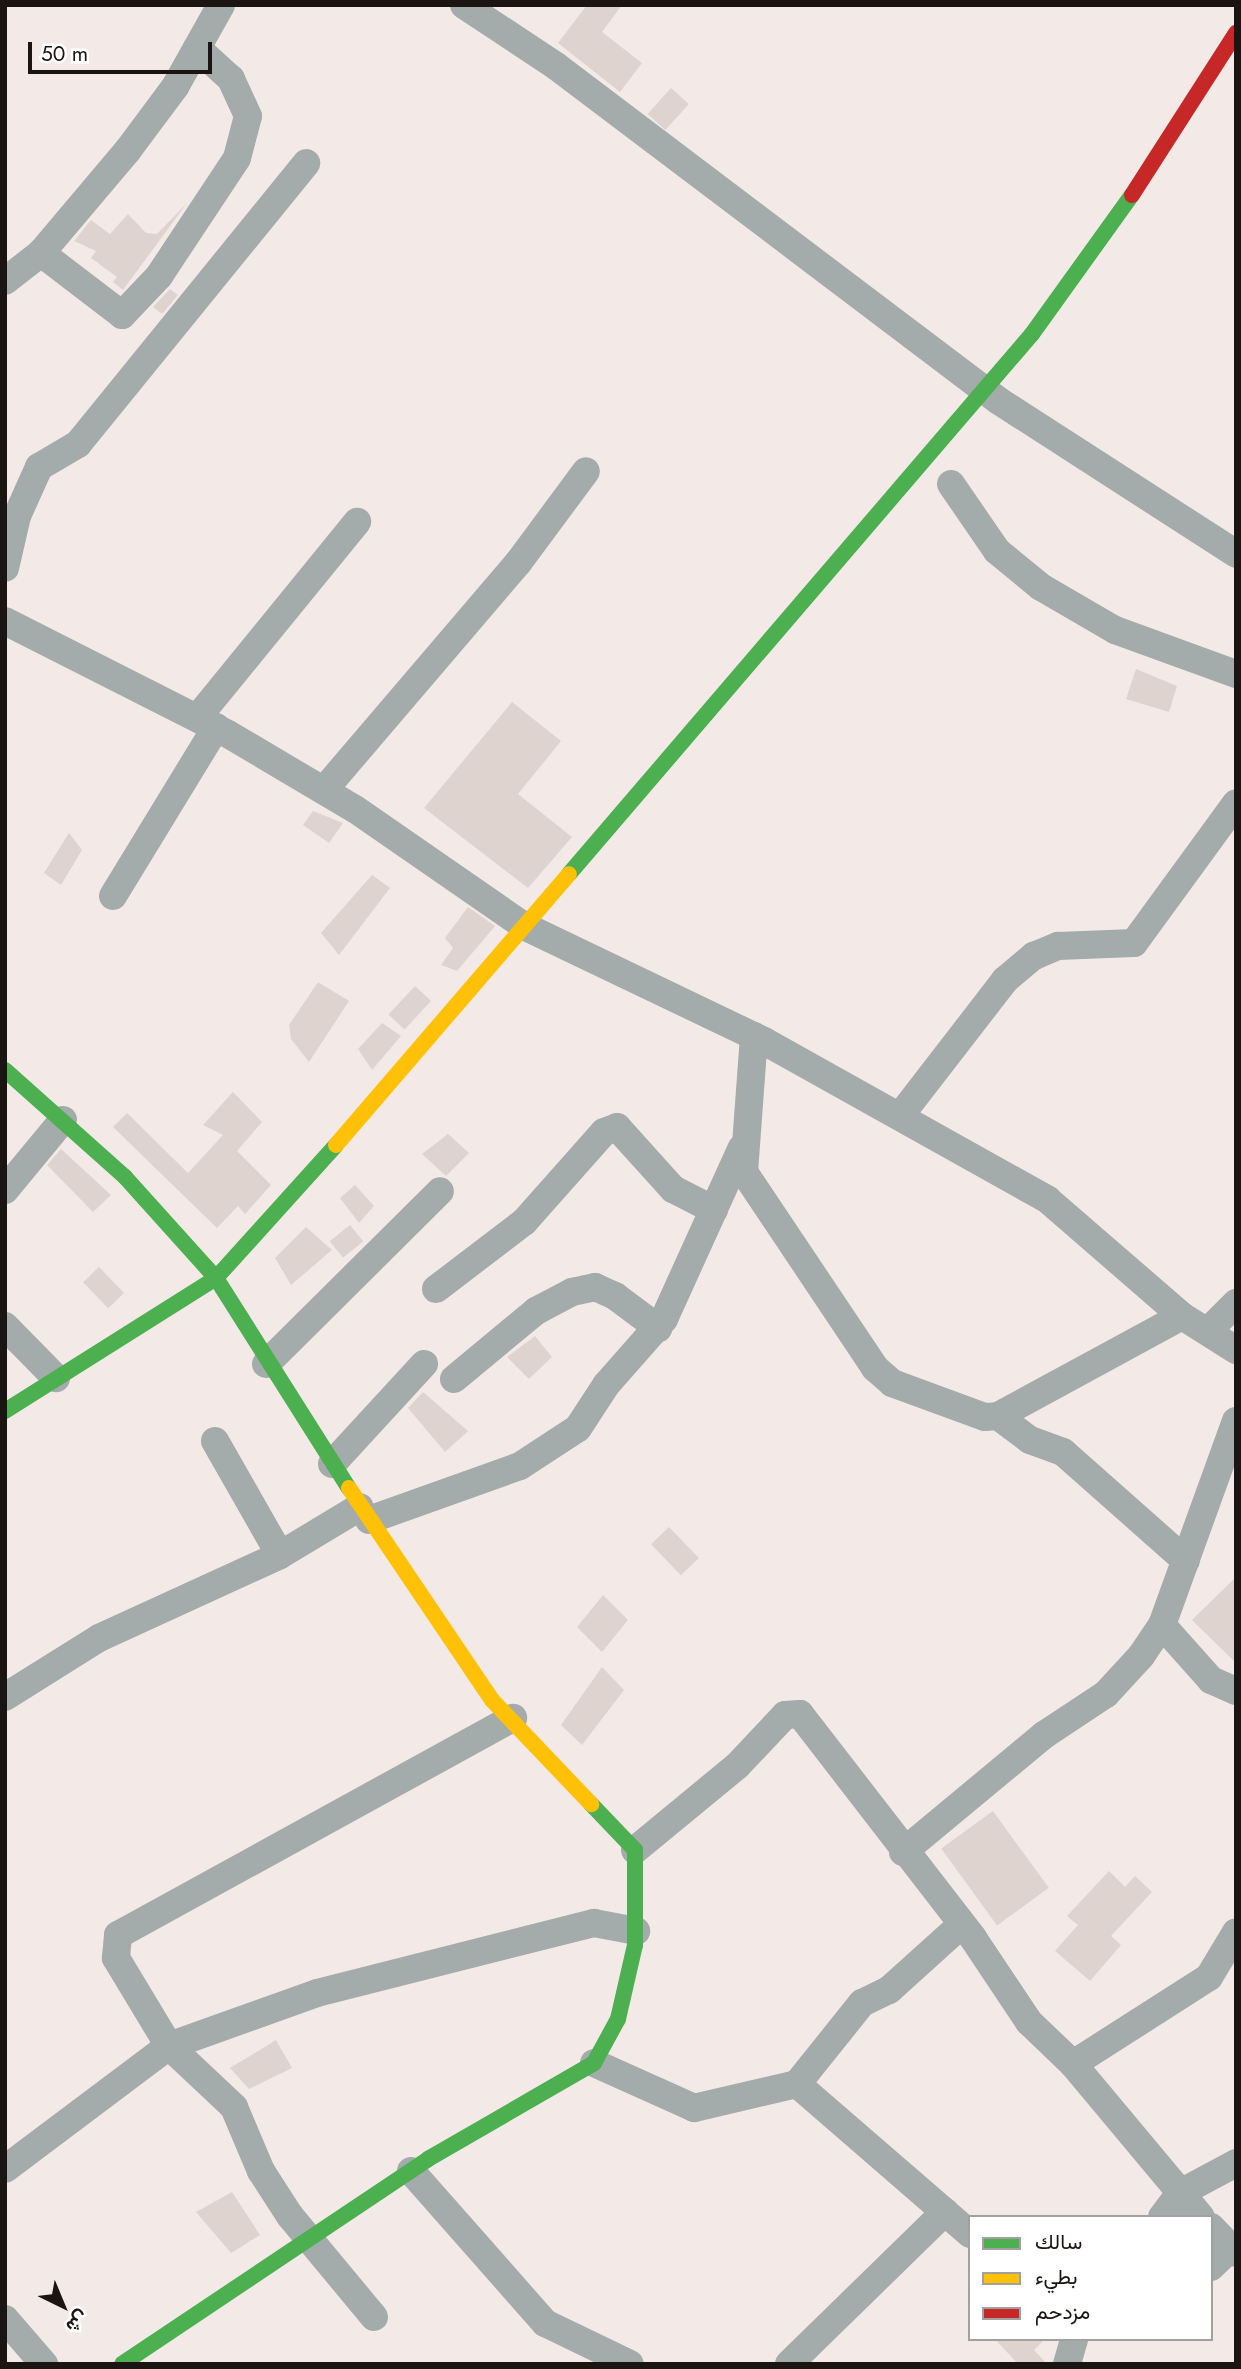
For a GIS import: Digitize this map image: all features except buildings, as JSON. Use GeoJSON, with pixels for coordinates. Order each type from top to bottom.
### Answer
{"type":"FeatureCollection","features":[{"type":"Feature","properties":{"kind":"street"},"geometry":{"type":"LineString","coordinates":[[5,281],[41,253],[159,110],[221,5]]}},
{"type":"Feature","properties":{"kind":"street"},"geometry":{"type":"LineString","coordinates":[[464,5],[556,66],[723,199],[986,390],[1236,554]]}},
{"type":"Feature","properties":{"kind":"street"},"geometry":{"type":"LineString","coordinates":[[5,1411],[216,1278],[986,390],[1077,275],[1236,33]]}},
{"type":"Feature","properties":{"kind":"street"},"geometry":{"type":"LineString","coordinates":[[41,253],[122,315],[159,276],[236,158],[248,116],[231,79],[197,48]]}},
{"type":"Feature","properties":{"kind":"street"},"geometry":{"type":"LineString","coordinates":[[5,568],[17,516],[39,467],[78,444],[306,163]]}},
{"type":"Feature","properties":{"kind":"street"},"geometry":{"type":"LineString","coordinates":[[324,790],[518,563],[586,471]]}},
{"type":"Feature","properties":{"kind":"street"},"geometry":{"type":"LineString","coordinates":[[951,484],[997,551],[1041,587],[1115,630],[1236,674]]}},
{"type":"Feature","properties":{"kind":"street"},"geometry":{"type":"LineString","coordinates":[[113,896],[207,722],[357,522]]}},
{"type":"Feature","properties":{"kind":"street"},"geometry":{"type":"LineString","coordinates":[[5,621],[68,658],[207,722],[324,790],[524,926],[754,1037],[1048,1200],[1182,1316],[1236,1350]]}},
{"type":"Feature","properties":{"kind":"street"},"geometry":{"type":"LineString","coordinates":[[900,1116],[1004,981],[1034,956],[1058,946],[1134,943],[1236,803]]}},
{"type":"Feature","properties":{"kind":"street"},"geometry":{"type":"LineString","coordinates":[[5,1697],[99,1638],[365,1513],[520,1466],[552,1448],[578,1428],[606,1385],[658,1328],[714,1210],[741,1149],[754,1037]]}},
{"type":"Feature","properties":{"kind":"street"},"geometry":{"type":"LineString","coordinates":[[5,1070],[63,1120],[216,1278],[266,1364],[492,1700],[513,1717],[527,1740],[577,1783],[635,1850],[636,1930],[618,2019],[594,2063],[411,2171],[122,2364]]}},
{"type":"Feature","properties":{"kind":"street"},"geometry":{"type":"LineString","coordinates":[[5,1190],[63,1120]]}},
{"type":"Feature","properties":{"kind":"street"},"geometry":{"type":"LineString","coordinates":[[436,1289],[524,1222],[604,1132],[617,1127],[673,1189],[714,1210]]}},
{"type":"Feature","properties":{"kind":"street"},"geometry":{"type":"LineString","coordinates":[[741,1149],[753,1193],[881,1376],[964,1410],[998,1416],[1030,1440],[1063,1452],[1186,1562]]}},
{"type":"Feature","properties":{"kind":"street"},"geometry":{"type":"LineString","coordinates":[[266,1364],[440,1191]]}},
{"type":"Feature","properties":{"kind":"street"},"geometry":{"type":"LineString","coordinates":[[454,1379],[536,1311],[572,1292],[596,1287],[615,1296],[658,1328]]}},
{"type":"Feature","properties":{"kind":"street"},"geometry":{"type":"LineString","coordinates":[[1208,1331],[1236,1303]]}},
{"type":"Feature","properties":{"kind":"street"},"geometry":{"type":"LineString","coordinates":[[998,1416],[1182,1316]]}},
{"type":"Feature","properties":{"kind":"street"},"geometry":{"type":"LineString","coordinates":[[5,1326],[55,1378]]}},
{"type":"Feature","properties":{"kind":"street"},"geometry":{"type":"LineString","coordinates":[[332,1464],[424,1364]]}},
{"type":"Feature","properties":{"kind":"street"},"geometry":{"type":"LineString","coordinates":[[903,1852],[1044,1735],[1106,1694],[1161,1625],[1236,1422]]}},
{"type":"Feature","properties":{"kind":"street"},"geometry":{"type":"LineString","coordinates":[[215,1441],[280,1555]]}},
{"type":"Feature","properties":{"kind":"street"},"geometry":{"type":"LineString","coordinates":[[1161,1625],[1212,1680],[1236,1691]]}},
{"type":"Feature","properties":{"kind":"street"},"geometry":{"type":"LineString","coordinates":[[635,1850],[793,1711],[962,1924],[1029,2022],[1073,2064],[1199,2215]]}},
{"type":"Feature","properties":{"kind":"street"},"geometry":{"type":"LineString","coordinates":[[374,2317],[309,2240],[261,2172],[233,2107],[169,2046],[116,1958],[118,1935],[513,1717]]}},
{"type":"Feature","properties":{"kind":"street"},"geometry":{"type":"LineString","coordinates":[[5,2169],[169,2046],[317,1993],[594,1923],[636,1930]]}},
{"type":"Feature","properties":{"kind":"street"},"geometry":{"type":"LineString","coordinates":[[594,2063],[662,2099],[694,2108],[797,2084],[862,2003],[889,1990],[962,1924]]}},
{"type":"Feature","properties":{"kind":"street"},"geometry":{"type":"LineString","coordinates":[[1073,2064],[1209,1977],[1236,1932]]}},
{"type":"Feature","properties":{"kind":"street"},"geometry":{"type":"LineString","coordinates":[[797,2084],[968,2232]]}},
{"type":"Feature","properties":{"kind":"street"},"geometry":{"type":"LineString","coordinates":[[1163,2215],[1180,2193],[1236,2163]]}},
{"type":"Feature","properties":{"kind":"street"},"geometry":{"type":"LineString","coordinates":[[411,2171],[545,2323],[630,2364]]}},
{"type":"Feature","properties":{"kind":"street"},"geometry":{"type":"LineString","coordinates":[[789,2364],[945,2212]]}},
{"type":"Feature","properties":{"kind":"street"},"geometry":{"type":"LineString","coordinates":[[1213,2231],[1226,2256]]}},
{"type":"Feature","properties":{"kind":"street"},"geometry":{"type":"LineString","coordinates":[[5,2319],[44,2364]]}},
{"type":"Feature","properties":{"kind":"street"},"geometry":{"type":"LineString","coordinates":[[1067,2364],[1073,2341]]}},
{"type":"Feature","properties":{"kind":"traffic: fast"},"geometry":{"type":"LineString","coordinates":[[569,874],[1032,334],[1132,195]]}},
{"type":"Feature","properties":{"kind":"traffic: fast"},"geometry":{"type":"LineString","coordinates":[[5,1070],[125,1177],[216,1278],[349,1488]]}},
{"type":"Feature","properties":{"kind":"traffic: fast"},"geometry":{"type":"LineString","coordinates":[[5,1411],[216,1278],[336,1145]]}},
{"type":"Feature","properties":{"kind":"traffic: fast"},"geometry":{"type":"LineString","coordinates":[[122,2364],[428,2159],[594,2063],[618,2019],[635,1945],[635,1850],[591,1804]]}},
{"type":"Feature","properties":{"kind":"traffic: slow"},"geometry":{"type":"LineString","coordinates":[[336,1145],[569,874]]}},
{"type":"Feature","properties":{"kind":"traffic: slow"},"geometry":{"type":"LineString","coordinates":[[349,1488],[492,1700],[591,1804]]}},
{"type":"Feature","properties":{"kind":"traffic: jam"},"geometry":{"type":"LineString","coordinates":[[1132,195],[1236,33]]}}]}
